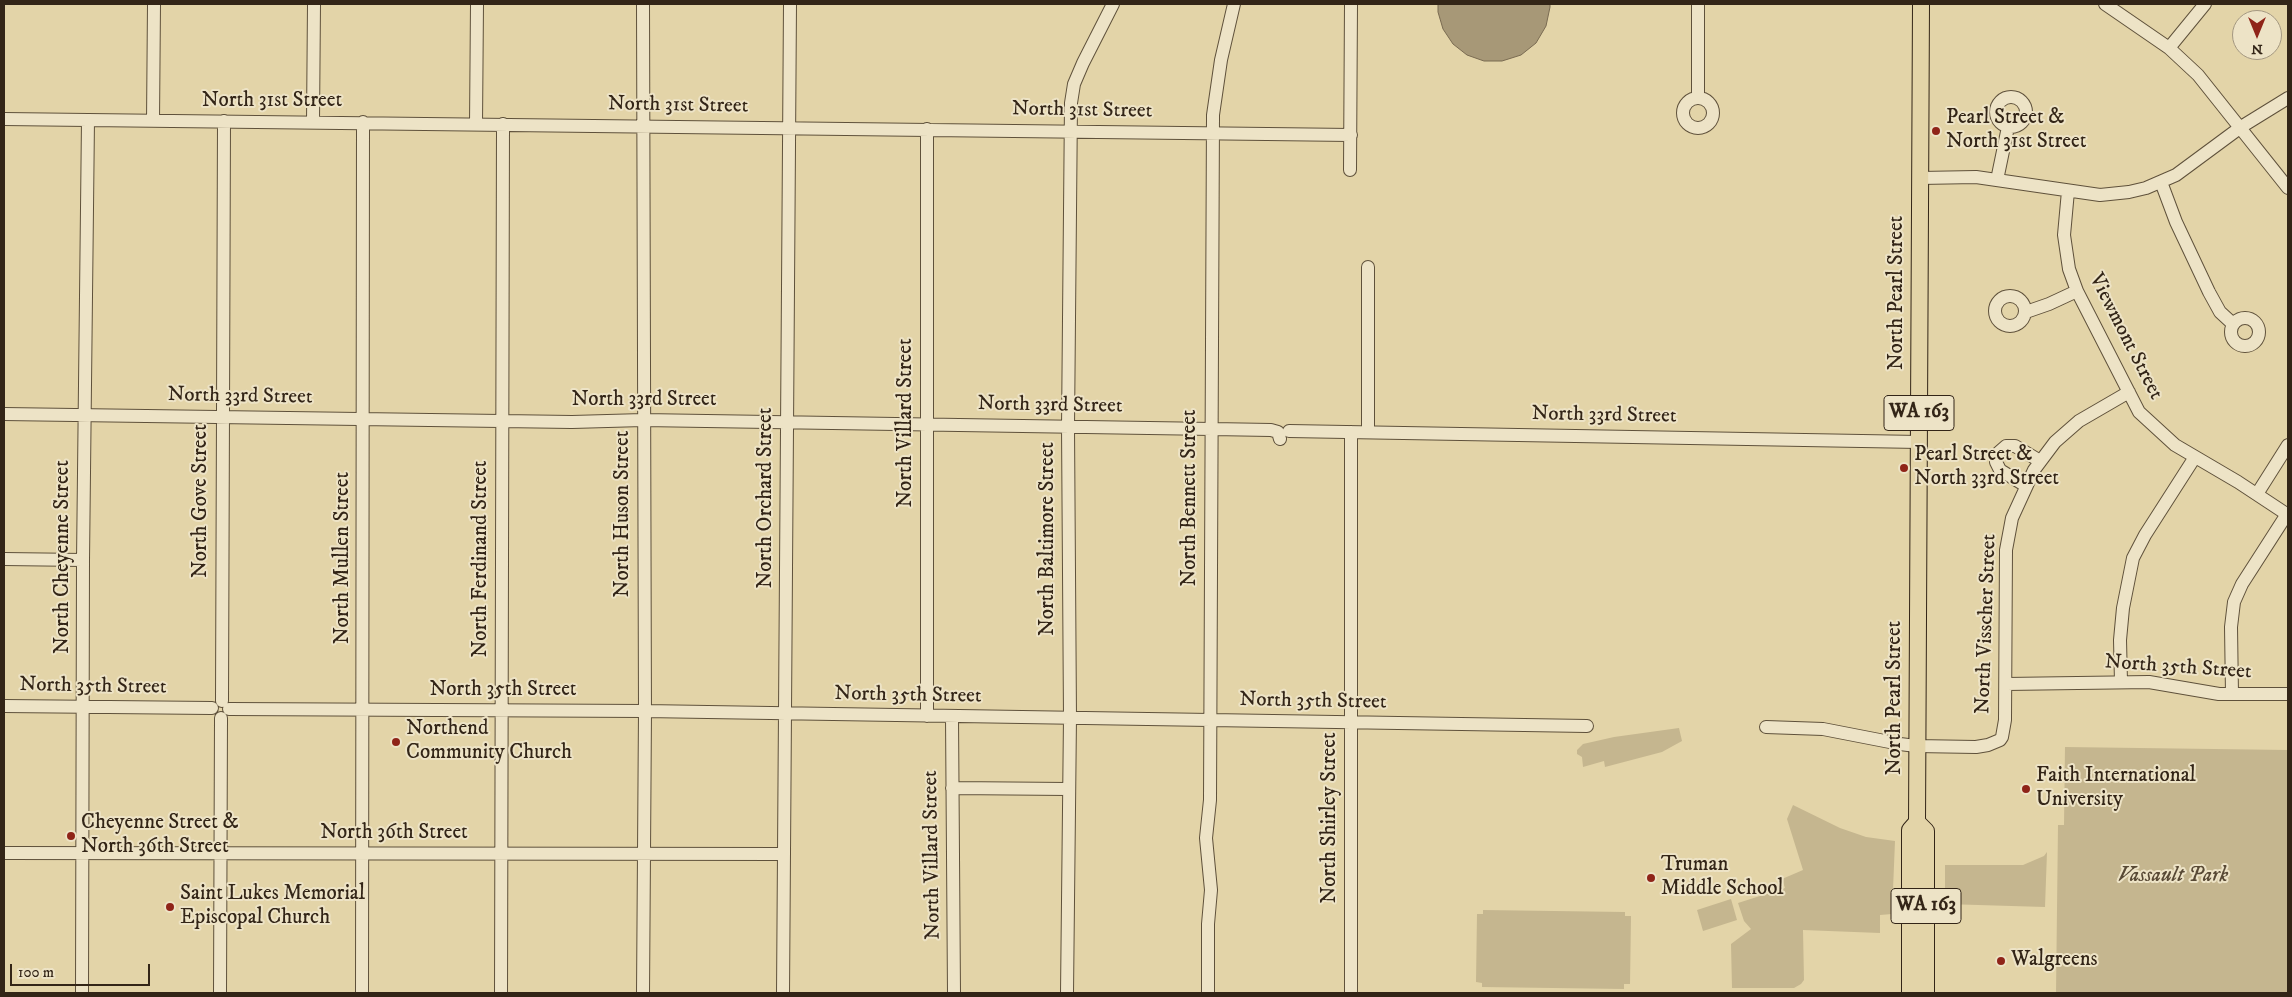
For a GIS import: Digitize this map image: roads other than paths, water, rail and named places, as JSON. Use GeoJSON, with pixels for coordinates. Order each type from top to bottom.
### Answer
{"type":"FeatureCollection","features":[{"type":"Feature","properties":{"kind":"main road","name":"North Pearl Street"},"geometry":{"type":"LineString","coordinates":[[1910,993],[1910,830],[1917,822],[1921,4]]}},
{"type":"Feature","properties":{"kind":"main road","name":"North Pearl Street"},"geometry":{"type":"LineString","coordinates":[[1917,822],[1926,831],[1926,993]]}},
{"type":"Feature","properties":{"kind":"street"},"geometry":{"type":"LineString","coordinates":[[154,4],[154,121]]}},
{"type":"Feature","properties":{"kind":"street"},"geometry":{"type":"LineString","coordinates":[[313,122],[314,4]]}},
{"type":"Feature","properties":{"kind":"street"},"geometry":{"type":"LineString","coordinates":[[476,124],[477,4]]}},
{"type":"Feature","properties":{"kind":"street","name":"North Huson Street"},"geometry":{"type":"LineString","coordinates":[[643,4],[645,711],[643,993]]}},
{"type":"Feature","properties":{"kind":"street","name":"North Orchard Street"},"geometry":{"type":"LineString","coordinates":[[783,993],[790,4]]}},
{"type":"Feature","properties":{"kind":"street","name":"North Baltimore Street"},"geometry":{"type":"LineString","coordinates":[[1067,993],[1070,717],[1068,427],[1071,103],[1074,84],[1113,4]]}},
{"type":"Feature","properties":{"kind":"street","name":"North Bennett Street"},"geometry":{"type":"LineString","coordinates":[[1208,993],[1208,924],[1211,890],[1206,838],[1210,800],[1213,132],[1216,87],[1234,4]]}},
{"type":"Feature","properties":{"kind":"street"},"geometry":{"type":"LineString","coordinates":[[1350,170],[1351,4]]}},
{"type":"Feature","properties":{"kind":"street"},"geometry":{"type":"LineString","coordinates":[[1698,4],[1698,98]]}},
{"type":"Feature","properties":{"kind":"street"},"geometry":{"type":"LineString","coordinates":[[2105,4],[2169,48],[2198,75],[2288,188]]}},
{"type":"Feature","properties":{"kind":"street"},"geometry":{"type":"LineString","coordinates":[[2169,48],[2205,4]]}},
{"type":"Feature","properties":{"kind":"street"},"geometry":{"type":"LineString","coordinates":[[1920,178],[1956,176],[2100,195],[2129,192],[2161,182],[2191,165],[2241,128],[2288,98]]}},
{"type":"Feature","properties":{"kind":"street","name":"North 31st Street"},"geometry":{"type":"LineString","coordinates":[[4,119],[1351,134]]}},
{"type":"Feature","properties":{"kind":"street","name":"North Cheyenne Street"},"geometry":{"type":"LineString","coordinates":[[82,993],[83,560],[88,120]]}},
{"type":"Feature","properties":{"kind":"street","name":"North Gove Street"},"geometry":{"type":"LineString","coordinates":[[220,993],[219,853],[224,121]]}},
{"type":"Feature","properties":{"kind":"street","name":"North Mullen Street"},"geometry":{"type":"LineString","coordinates":[[362,993],[364,710],[363,122]]}},
{"type":"Feature","properties":{"kind":"street","name":"North Ferdinand Street"},"geometry":{"type":"LineString","coordinates":[[501,993],[503,124]]}},
{"type":"Feature","properties":{"kind":"street"},"geometry":{"type":"LineString","coordinates":[[1997,180],[2008,127]]}},
{"type":"Feature","properties":{"kind":"street","name":"North Villard Street"},"geometry":{"type":"LineString","coordinates":[[927,129],[927,716]]}},
{"type":"Feature","properties":{"kind":"street"},"geometry":{"type":"LineString","coordinates":[[2161,182],[2176,222],[2209,292],[2220,312],[2233,324]]}},
{"type":"Feature","properties":{"kind":"street","name":"Viewmont Street"},"geometry":{"type":"LineString","coordinates":[[2068,191],[2065,214],[2065,244],[2069,269],[2077,291],[2139,412],[2174,444],[2288,514]]}},
{"type":"Feature","properties":{"kind":"street"},"geometry":{"type":"LineString","coordinates":[[1368,267],[1368,432]]}},
{"type":"Feature","properties":{"kind":"street"},"geometry":{"type":"LineString","coordinates":[[2026,312],[2077,291]]}},
{"type":"Feature","properties":{"kind":"street","name":"North Visscher Street"},"geometry":{"type":"LineString","coordinates":[[1916,746],[1984,746],[1992,744],[2002,737],[2005,720],[2006,684],[2006,544],[2012,518],[2026,486],[2040,461],[2065,432],[2079,421],[2129,392]]}},
{"type":"Feature","properties":{"kind":"street","name":"North 33rd Street"},"geometry":{"type":"LineString","coordinates":[[4,414],[644,420],[787,424],[927,424],[1271,430],[1284,435],[1368,432],[1919,442]]}},
{"type":"Feature","properties":{"kind":"street","name":"North Shirley Street"},"geometry":{"type":"LineString","coordinates":[[1351,432],[1351,993]]}},
{"type":"Feature","properties":{"kind":"street"},"geometry":{"type":"LineString","coordinates":[[2257,494],[2288,445]]}},
{"type":"Feature","properties":{"kind":"street"},"geometry":{"type":"LineString","coordinates":[[2026,486],[2000,470],[1996,462],[1998,452],[2006,446],[2015,446],[2040,461]]}},
{"type":"Feature","properties":{"kind":"street"},"geometry":{"type":"LineString","coordinates":[[2121,682],[2120,640],[2123,608],[2133,558],[2145,534],[2195,457]]}},
{"type":"Feature","properties":{"kind":"street"},"geometry":{"type":"LineString","coordinates":[[2232,694],[2231,627],[2234,602],[2242,584],[2288,514]]}},
{"type":"Feature","properties":{"kind":"street"},"geometry":{"type":"LineString","coordinates":[[4,559],[83,560]]}},
{"type":"Feature","properties":{"kind":"street","name":"North 35th Street"},"geometry":{"type":"LineString","coordinates":[[2006,684],[2121,682],[2170,684],[2209,692],[2232,694],[2288,694]]}},
{"type":"Feature","properties":{"kind":"street","name":"North 35th Street"},"geometry":{"type":"LineString","coordinates":[[4,706],[645,711],[1587,726]]}},
{"type":"Feature","properties":{"kind":"street","name":"North Villard Street"},"geometry":{"type":"LineString","coordinates":[[952,717],[954,993]]}},
{"type":"Feature","properties":{"kind":"street"},"geometry":{"type":"LineString","coordinates":[[1766,727],[1823,729],[1916,746]]}},
{"type":"Feature","properties":{"kind":"street"},"geometry":{"type":"LineString","coordinates":[[952,788],[1068,789]]}},
{"type":"Feature","properties":{"kind":"street","name":"North 36th Street"},"geometry":{"type":"LineString","coordinates":[[4,853],[784,854]]}},
{"type":"Feature","properties":{"kind":"place","name":"Pearl Street & North 31st Street"},"geometry":{"type":"Point","coordinates":[1936,131]}},
{"type":"Feature","properties":{"kind":"place","name":"Pearl Street & North 33rd Street"},"geometry":{"type":"Point","coordinates":[1904,468]}},
{"type":"Feature","properties":{"kind":"place","name":"Northend Community Church"},"geometry":{"type":"Point","coordinates":[396,742]}},
{"type":"Feature","properties":{"kind":"place","name":"Faith International University"},"geometry":{"type":"Point","coordinates":[2026,789]}},
{"type":"Feature","properties":{"kind":"place","name":"Cheyenne Street & North 36th Street"},"geometry":{"type":"Point","coordinates":[71,836]}},
{"type":"Feature","properties":{"kind":"place","name":"Truman Middle School"},"geometry":{"type":"Point","coordinates":[1651,878]}},
{"type":"Feature","properties":{"kind":"place","name":"Saint Lukes Memorial Episcopal Church"},"geometry":{"type":"Point","coordinates":[170,907]}},
{"type":"Feature","properties":{"kind":"place","name":"Walgreens"},"geometry":{"type":"Point","coordinates":[2001,961]}},
{"type":"Feature","properties":{"kind":"park label","name":"Vassault Park"},"geometry":{"type":"Point","coordinates":[2173,877]}}]}
